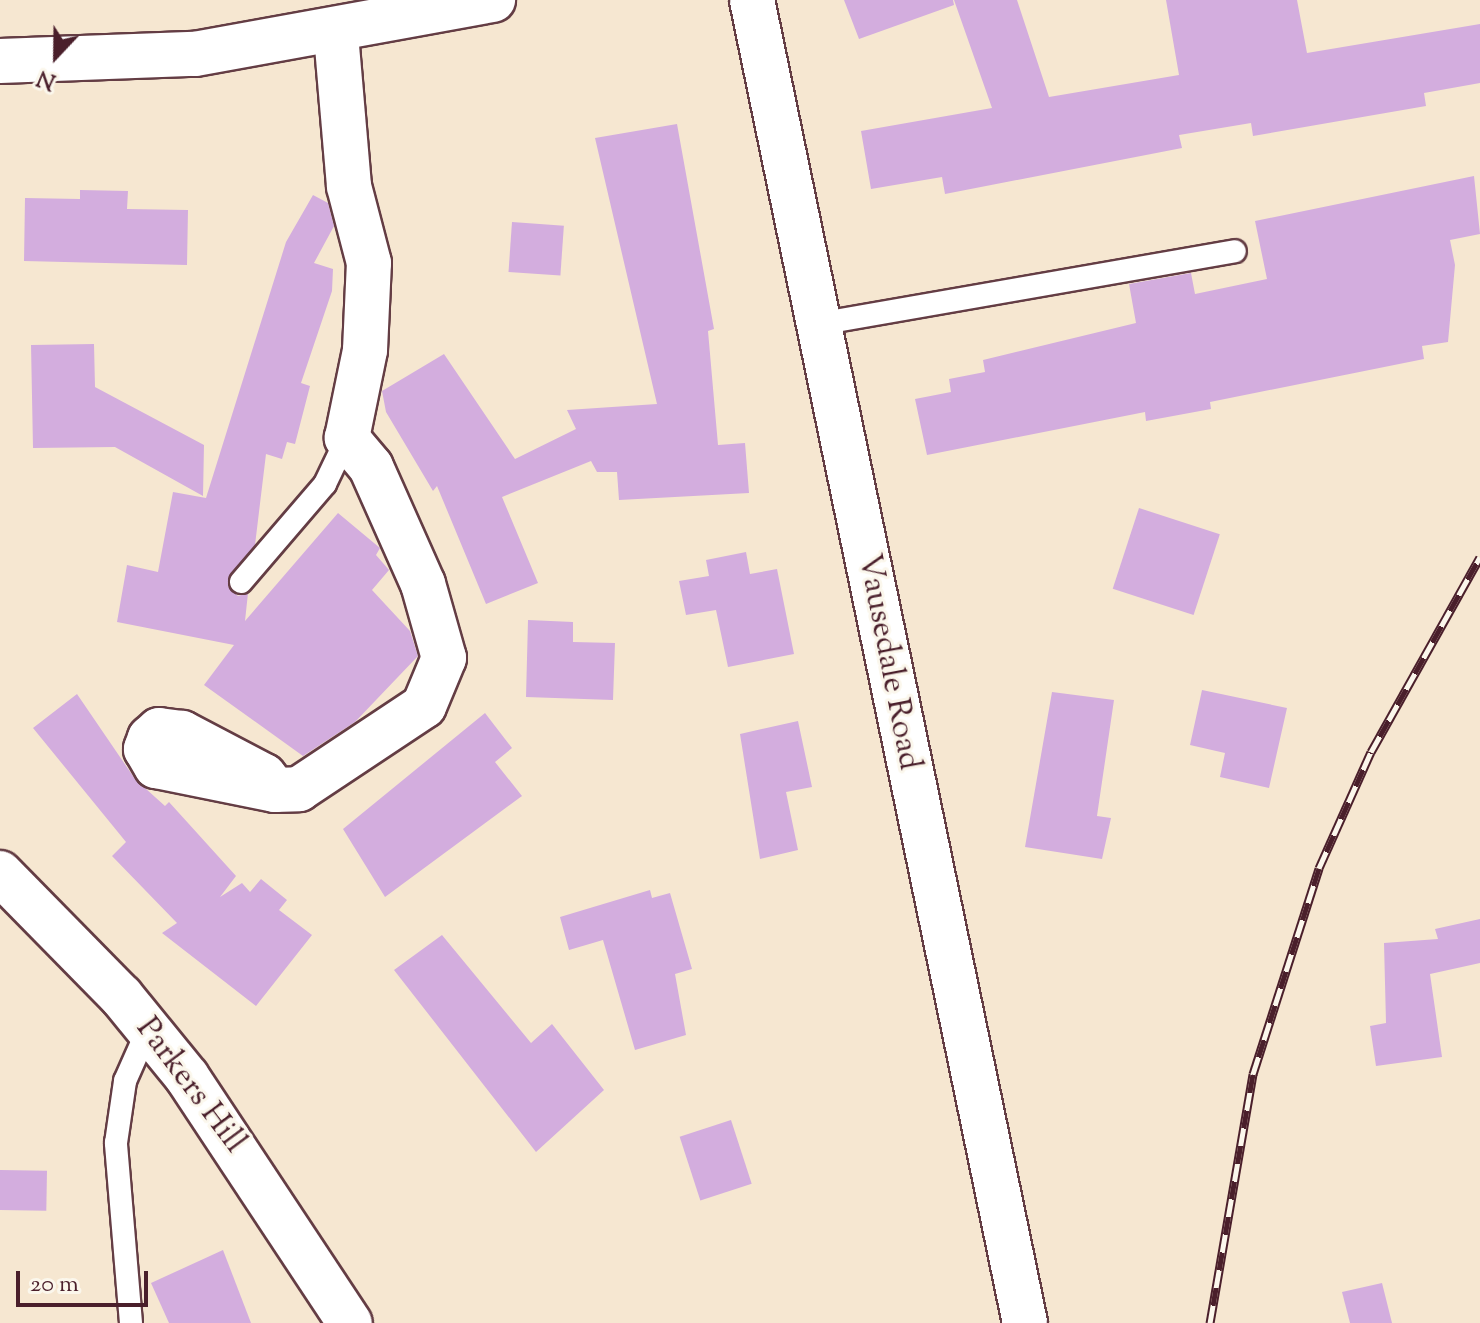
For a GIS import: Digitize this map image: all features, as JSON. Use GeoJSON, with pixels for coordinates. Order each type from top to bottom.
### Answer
{"type":"FeatureCollection","features":[{"type":"Feature","properties":{"kind":"street"},"geometry":{"type":"LineString","coordinates":[[0,61],[195,54],[336,34],[493,0]]}},
{"type":"Feature","properties":{"kind":"street","name":"Vausedale Road"},"geometry":{"type":"LineString","coordinates":[[752,0],[1025,1323]]}},
{"type":"Feature","properties":{"kind":"street"},"geometry":{"type":"LineString","coordinates":[[275,790],[316,783],[395,731],[424,706],[444,658],[423,584],[371,467],[347,438],[365,350],[369,263],[349,186],[336,34]]}},
{"type":"Feature","properties":{"kind":"street","name":"Parkers Hill"},"geometry":{"type":"LineString","coordinates":[[0,873],[148,1029],[294,1230],[350,1323]]}},
{"type":"Feature","properties":{"kind":"lane"},"geometry":{"type":"LineString","coordinates":[[818,324],[1235,251]]}},
{"type":"Feature","properties":{"kind":"lane"},"geometry":{"type":"LineString","coordinates":[[241,582],[325,484],[347,438]]}},
{"type":"Feature","properties":{"kind":"lane"},"geometry":{"type":"LineString","coordinates":[[131,1323],[116,1143],[125,1081],[148,1029]]}},
{"type":"Feature","properties":{"kind":"building"},"geometry":{"type":"Polygon","coordinates":[[[844,0],[953,0],[954,5],[859,39],[844,0]]]}},
{"type":"Feature","properties":{"kind":"building"},"geometry":{"type":"Polygon","coordinates":[[[954,0],[1017,0],[1049,97],[1179,75],[1166,0],[1297,0],[1307,53],[1480,24],[1480,83],[1424,93],[1426,106],[1253,136],[1251,123],[1179,135],[1182,148],[945,194],[942,177],[871,189],[861,131],[992,108],[954,0]]]}},
{"type":"Feature","properties":{"kind":"building"},"geometry":{"type":"Polygon","coordinates":[[[677,124],[714,329],[708,331],[718,445],[745,443],[749,493],[619,500],[617,472],[597,472],[591,461],[502,497],[538,583],[486,604],[437,486],[433,491],[386,412],[382,391],[444,354],[515,459],[576,429],[567,410],[657,404],[595,138],[677,124]]]}},
{"type":"Feature","properties":{"kind":"building"},"geometry":{"type":"Polygon","coordinates":[[[1474,176],[1480,234],[1450,240],[1455,265],[1448,342],[1422,346],[1424,359],[1210,402],[1211,409],[1146,421],[1145,412],[927,455],[915,399],[951,392],[949,379],[985,372],[983,360],[1136,323],[1129,284],[1191,273],[1195,294],[1267,279],[1255,221],[1474,176]]]}},
{"type":"Feature","properties":{"kind":"building"},"geometry":{"type":"Polygon","coordinates":[[[80,190],[128,191],[127,209],[188,210],[187,265],[24,261],[25,198],[80,199],[80,190]]]}},
{"type":"Feature","properties":{"kind":"building"},"geometry":{"type":"Polygon","coordinates":[[[313,195],[328,203],[334,226],[314,263],[333,269],[332,291],[301,383],[310,386],[295,444],[287,442],[282,459],[266,454],[255,545],[228,586],[238,596],[248,593],[245,621],[338,513],[380,548],[376,555],[389,570],[372,590],[410,631],[418,656],[355,722],[303,756],[204,685],[234,645],[117,622],[127,565],[158,572],[173,492],[206,498],[286,242],[313,195]]]}},
{"type":"Feature","properties":{"kind":"building"},"geometry":{"type":"Polygon","coordinates":[[[512,222],[564,226],[560,276],[509,272],[512,222]]]}},
{"type":"Feature","properties":{"kind":"building"},"geometry":{"type":"Polygon","coordinates":[[[94,344],[95,387],[204,445],[203,496],[115,447],[33,448],[31,345],[94,344]]]}},
{"type":"Feature","properties":{"kind":"building"},"geometry":{"type":"Polygon","coordinates":[[[1139,508],[1220,534],[1194,615],[1113,589],[1139,508]]]}},
{"type":"Feature","properties":{"kind":"building"},"geometry":{"type":"Polygon","coordinates":[[[746,552],[750,574],[777,569],[794,654],[728,667],[716,610],[686,615],[679,581],[709,576],[706,560],[746,552]]]}},
{"type":"Feature","properties":{"kind":"building"},"geometry":{"type":"Polygon","coordinates":[[[528,620],[573,622],[573,642],[615,643],[613,700],[526,697],[528,620]]]}},
{"type":"Feature","properties":{"kind":"building"},"geometry":{"type":"Polygon","coordinates":[[[1202,690],[1287,708],[1269,788],[1220,777],[1225,753],[1190,745],[1202,690]]]}},
{"type":"Feature","properties":{"kind":"building"},"geometry":{"type":"Polygon","coordinates":[[[1052,692],[1114,700],[1097,816],[1111,818],[1102,859],[1025,847],[1052,692]]]}},
{"type":"Feature","properties":{"kind":"building"},"geometry":{"type":"Polygon","coordinates":[[[77,694],[135,779],[165,806],[169,802],[236,876],[220,897],[242,883],[250,892],[261,879],[287,900],[279,910],[312,935],[256,1006],[162,933],[177,923],[112,856],[126,842],[33,728],[77,694]]]}},
{"type":"Feature","properties":{"kind":"building"},"geometry":{"type":"Polygon","coordinates":[[[485,713],[512,748],[495,762],[522,796],[385,897],[343,829],[485,713]]]}},
{"type":"Feature","properties":{"kind":"building"},"geometry":{"type":"Polygon","coordinates":[[[798,721],[812,787],[786,792],[798,850],[760,859],[740,734],[798,721]]]}},
{"type":"Feature","properties":{"kind":"building"},"geometry":{"type":"Polygon","coordinates":[[[650,890],[652,898],[670,893],[692,969],[675,974],[686,1035],[635,1050],[603,940],[569,950],[560,917],[650,890]]]}},
{"type":"Feature","properties":{"kind":"building"},"geometry":{"type":"Polygon","coordinates":[[[1480,919],[1480,963],[1430,974],[1442,1057],[1376,1066],[1370,1026],[1386,1023],[1384,943],[1438,939],[1435,929],[1480,919]]]}},
{"type":"Feature","properties":{"kind":"building"},"geometry":{"type":"Polygon","coordinates":[[[442,935],[531,1043],[552,1024],[604,1090],[536,1152],[394,970],[442,935]]]}},
{"type":"Feature","properties":{"kind":"building"},"geometry":{"type":"Polygon","coordinates":[[[731,1120],[752,1184],[700,1200],[680,1137],[731,1120]]]}},
{"type":"Feature","properties":{"kind":"building"},"geometry":{"type":"Polygon","coordinates":[[[0,1170],[47,1171],[46,1211],[0,1210],[0,1170]]]}},
{"type":"Feature","properties":{"kind":"building"},"geometry":{"type":"Polygon","coordinates":[[[223,1250],[251,1323],[169,1323],[151,1283],[223,1250]]]}},
{"type":"Feature","properties":{"kind":"building"},"geometry":{"type":"Polygon","coordinates":[[[1382,1283],[1392,1323],[1350,1323],[1342,1292],[1382,1283]]]}},
{"type":"Feature","properties":{"kind":"railway"},"geometry":{"type":"LineString","coordinates":[[1210,1323],[1253,1074],[1319,868],[1371,752],[1480,557]]}}]}
